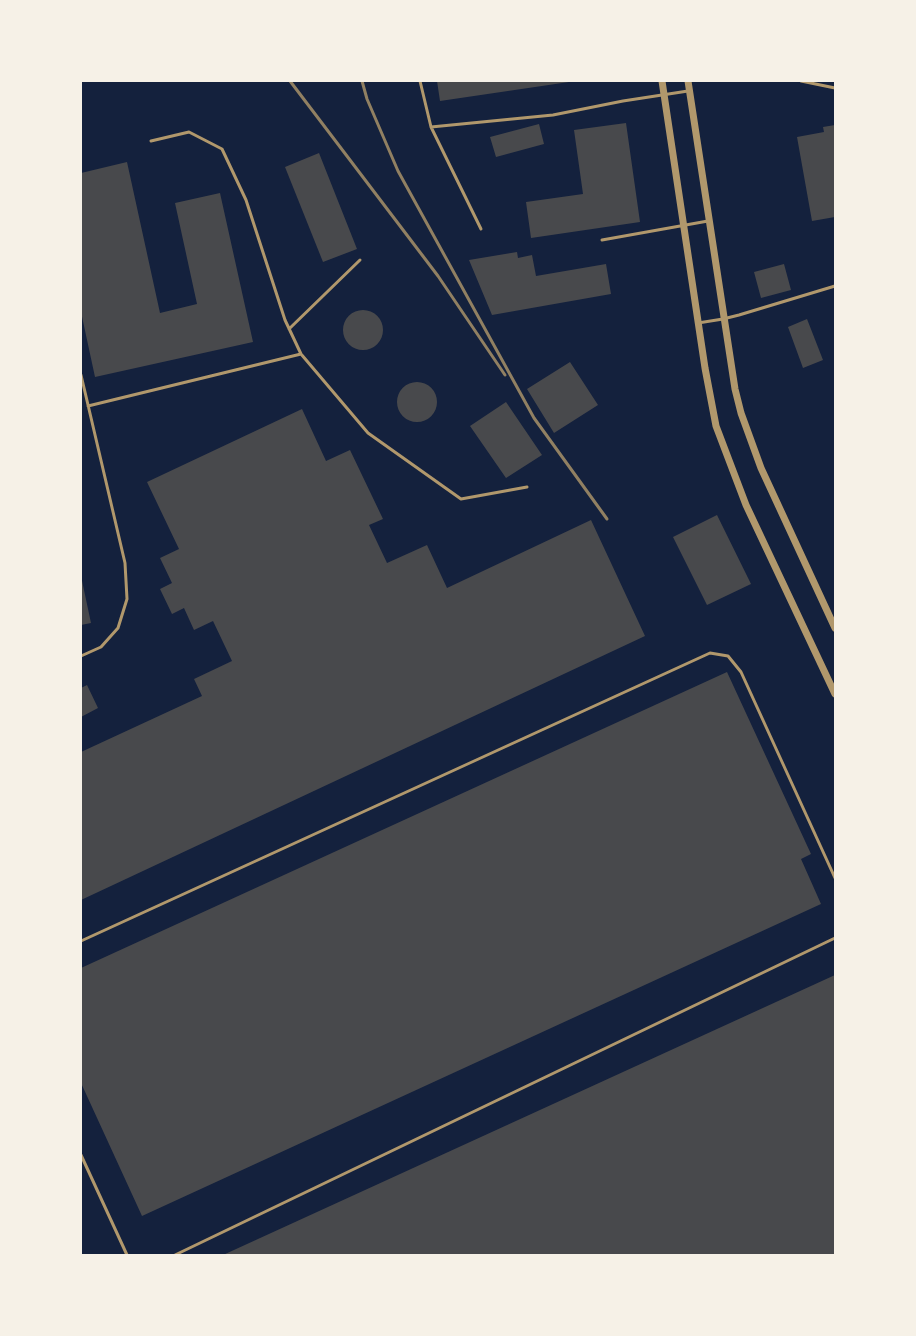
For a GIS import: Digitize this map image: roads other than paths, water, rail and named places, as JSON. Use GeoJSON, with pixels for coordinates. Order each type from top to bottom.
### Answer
{"type":"FeatureCollection","features":[{"type":"Feature","properties":{"kind":"street"},"geometry":{"type":"LineString","coordinates":[[662,81],[709,394],[716,426],[746,505],[835,694]]}},
{"type":"Feature","properties":{"kind":"street"},"geometry":{"type":"LineString","coordinates":[[688,81],[723,319],[735,389],[741,413],[761,468],[835,628]]}},
{"type":"Feature","properties":{"kind":"lane"},"geometry":{"type":"LineString","coordinates":[[420,81],[431,127],[481,229]]}},
{"type":"Feature","properties":{"kind":"lane"},"geometry":{"type":"LineString","coordinates":[[801,81],[835,88]]}},
{"type":"Feature","properties":{"kind":"lane"},"geometry":{"type":"LineString","coordinates":[[431,127],[553,115],[623,101],[689,91]]}},
{"type":"Feature","properties":{"kind":"lane"},"geometry":{"type":"LineString","coordinates":[[151,141],[189,132],[222,149],[246,200],[289,329],[302,354],[368,433],[461,499],[527,487]]}},
{"type":"Feature","properties":{"kind":"lane"},"geometry":{"type":"LineString","coordinates":[[602,240],[709,221]]}},
{"type":"Feature","properties":{"kind":"lane"},"geometry":{"type":"LineString","coordinates":[[289,329],[360,260]]}},
{"type":"Feature","properties":{"kind":"lane"},"geometry":{"type":"LineString","coordinates":[[698,323],[723,319],[835,286]]}},
{"type":"Feature","properties":{"kind":"lane"},"geometry":{"type":"LineString","coordinates":[[88,406],[302,354]]}},
{"type":"Feature","properties":{"kind":"lane"},"geometry":{"type":"LineString","coordinates":[[81,375],[125,563],[127,599],[118,628],[101,647],[81,656]]}},
{"type":"Feature","properties":{"kind":"lane"},"geometry":{"type":"LineString","coordinates":[[81,941],[710,653],[728,656],[741,672],[835,878]]}},
{"type":"Feature","properties":{"kind":"lane"},"geometry":{"type":"LineString","coordinates":[[175,1255],[835,938]]}},
{"type":"Feature","properties":{"kind":"lane"},"geometry":{"type":"LineString","coordinates":[[81,1155],[127,1255]]}},
{"type":"Feature","properties":{"kind":"railway"},"geometry":{"type":"LineString","coordinates":[[290,81],[438,276],[505,375]]}},
{"type":"Feature","properties":{"kind":"railway"},"geometry":{"type":"LineString","coordinates":[[362,81],[367,99],[398,171],[534,418],[607,519]]}}]}
